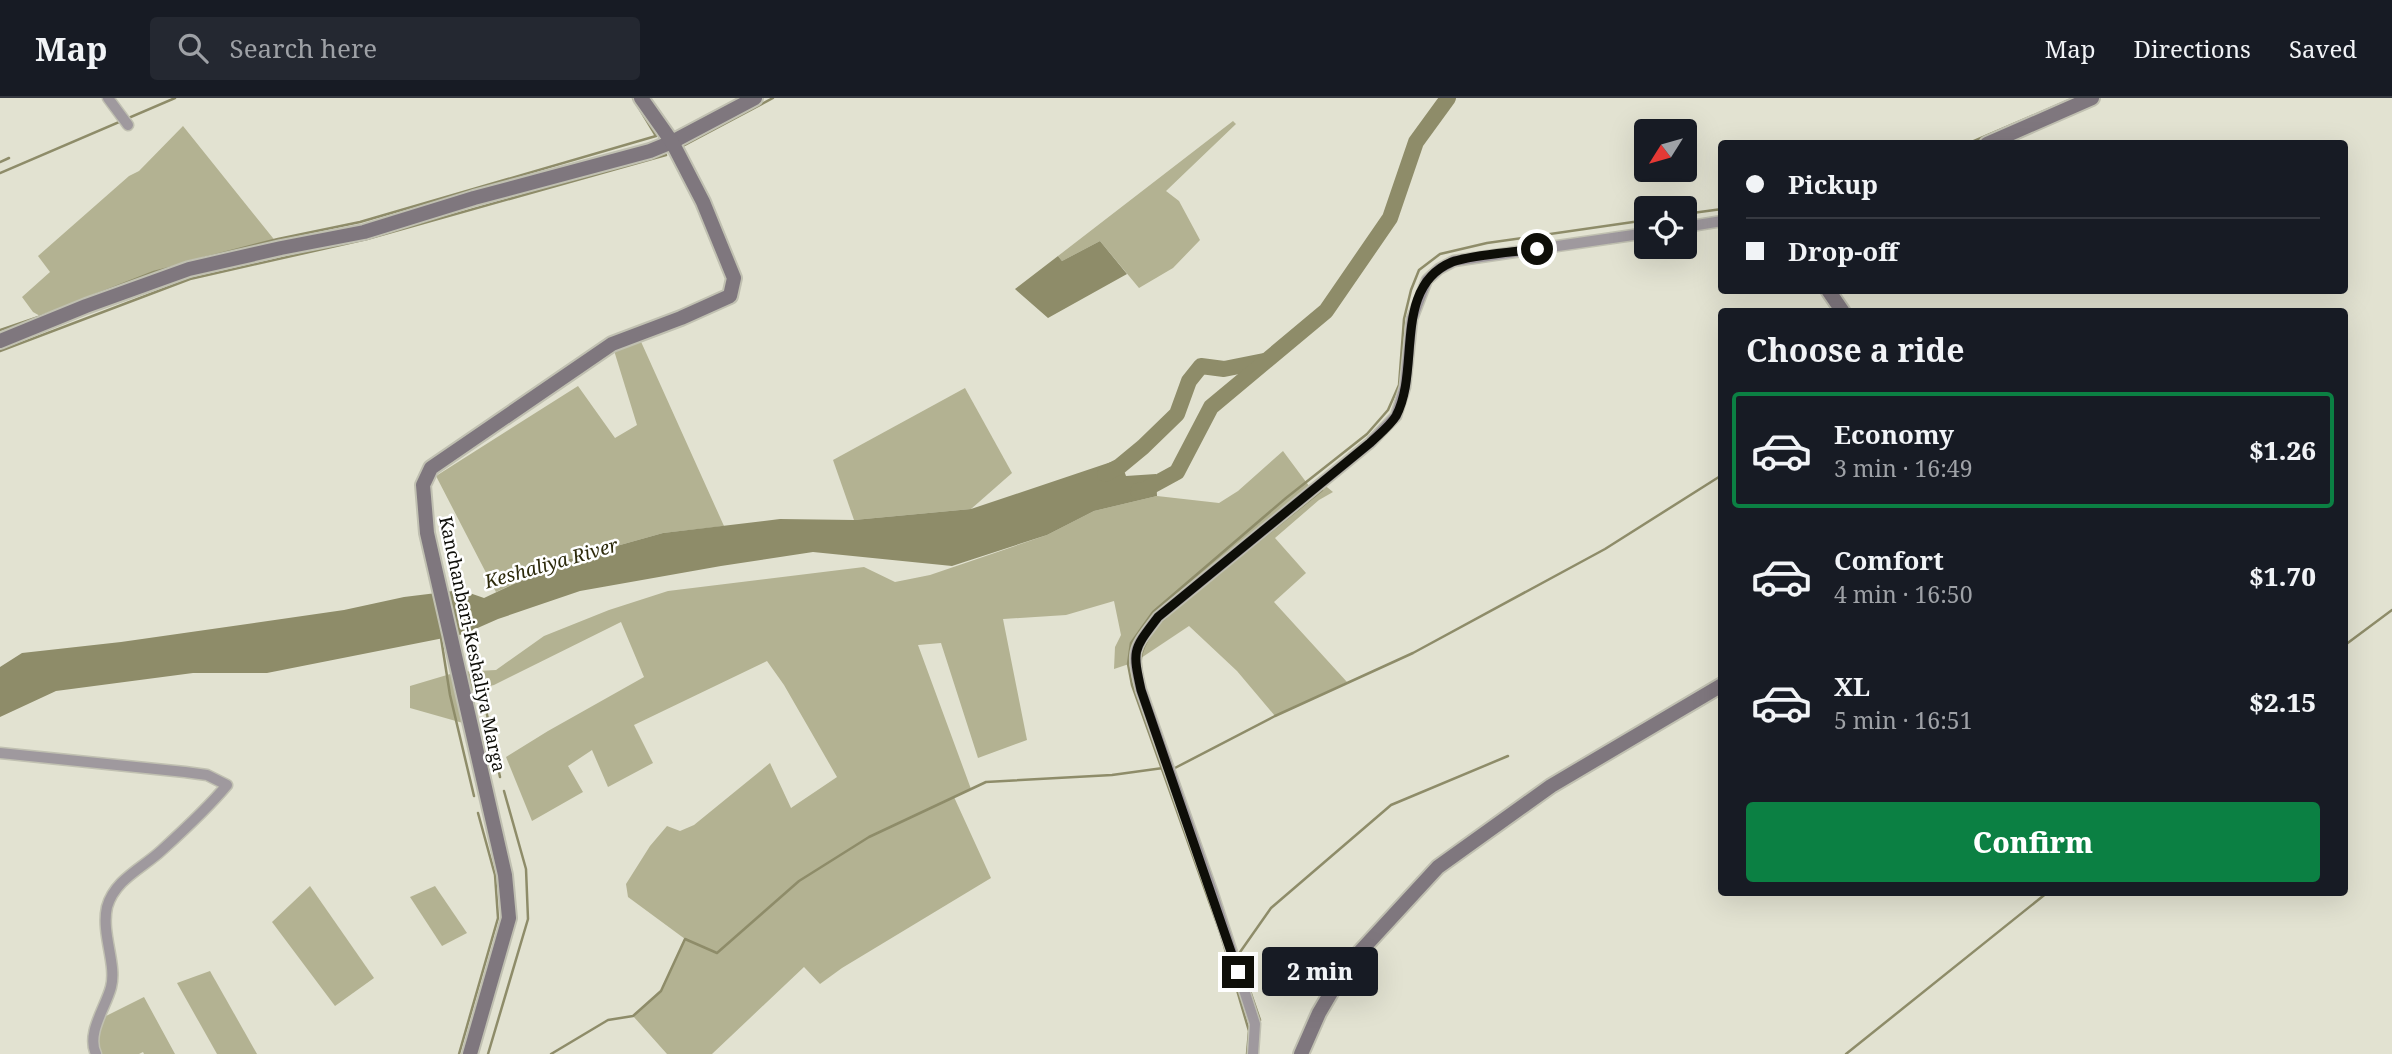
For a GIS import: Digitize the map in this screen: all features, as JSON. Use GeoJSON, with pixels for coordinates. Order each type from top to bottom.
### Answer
{"type":"FeatureCollection","features":[{"type":"Feature","properties":{"kind":"street"},"geometry":{"type":"LineString","coordinates":[[108,98],[128,125]]}},
{"type":"Feature","properties":{"kind":"street","name":"Kanchanbari-Keshaliya Marga"},"geometry":{"type":"LineString","coordinates":[[470,1054],[509,918],[505,875],[426,533],[423,485],[432,468],[612,344],[730,296],[734,278],[703,202],[672,142],[641,98]]}},
{"type":"Feature","properties":{"kind":"street"},"geometry":{"type":"LineString","coordinates":[[0,341],[189,269],[364,232],[650,151],[755,98]]}},
{"type":"Feature","properties":{"kind":"street"},"geometry":{"type":"LineString","coordinates":[[1996,140],[2092,98]]}},
{"type":"Feature","properties":{"kind":"street"},"geometry":{"type":"LineString","coordinates":[[1697,225],[1718,223]]}},
{"type":"Feature","properties":{"kind":"street"},"geometry":{"type":"LineString","coordinates":[[1253,1054],[1255,1024],[1213,894],[1141,690],[1135,662],[1137,644],[1158,617],[1370,443],[1396,416],[1405,387],[1412,319],[1427,280],[1439,269],[1454,261],[1634,235]]}},
{"type":"Feature","properties":{"kind":"street"},"geometry":{"type":"LineString","coordinates":[[1301,1054],[1346,967],[1438,867],[1551,786],[1718,687]]}},
{"type":"Feature","properties":{"kind":"street"},"geometry":{"type":"LineString","coordinates":[[0,753],[207,775],[227,785],[161,851],[127,876],[108,904],[104,923],[112,986],[98,1020],[93,1048],[96,1054]]}},
{"type":"Feature","properties":{"kind":"green space"},"geometry":{"type":"Polygon","coordinates":[[[1233,121],[1236,124],[1166,191],[1179,201],[1200,240],[1173,268],[1139,288],[1100,241],[1062,261],[1058,256],[1233,121]]]}},
{"type":"Feature","properties":{"kind":"green space"},"geometry":{"type":"Polygon","coordinates":[[[183,126],[281,248],[189,269],[49,321],[33,312],[22,297],[50,272],[38,256],[129,176],[139,171],[183,126]]]}},
{"type":"Feature","properties":{"kind":"green space"},"geometry":{"type":"Polygon","coordinates":[[[638,335],[724,526],[663,533],[563,561],[496,592],[436,476],[578,386],[615,438],[637,425],[612,344],[638,335]]]}},
{"type":"Feature","properties":{"kind":"green space"},"geometry":{"type":"Polygon","coordinates":[[[965,388],[1012,473],[971,509],[854,520],[833,460],[965,388]]]}},
{"type":"Feature","properties":{"kind":"green space"},"geometry":{"type":"Polygon","coordinates":[[[1283,451],[1312,490],[1322,483],[1333,492],[1319,500],[1275,538],[1306,573],[1274,602],[1347,682],[1275,716],[1237,671],[1189,626],[1135,662],[1114,669],[1115,647],[1121,635],[1114,601],[1066,615],[1003,619],[1027,740],[978,758],[941,643],[918,645],[971,789],[954,797],[991,878],[820,984],[804,967],[712,1054],[667,1054],[633,1016],[661,991],[685,939],[628,897],[626,884],[650,846],[667,826],[680,831],[694,825],[770,763],[791,808],[837,777],[784,685],[767,661],[634,725],[653,763],[608,787],[592,750],[568,766],[583,792],[532,821],[506,757],[644,677],[621,622],[494,685],[462,693],[470,725],[410,708],[410,686],[457,672],[496,670],[544,636],[609,610],[668,591],[864,567],[895,582],[930,575],[1047,535],[1094,511],[1157,496],[1219,503],[1238,491],[1283,451]]]}},
{"type":"Feature","properties":{"kind":"green space"},"geometry":{"type":"Polygon","coordinates":[[[310,886],[374,978],[335,1006],[272,922],[310,886]]]}},
{"type":"Feature","properties":{"kind":"green space"},"geometry":{"type":"Polygon","coordinates":[[[435,886],[467,933],[442,946],[410,897],[435,886]]]}},
{"type":"Feature","properties":{"kind":"green space"},"geometry":{"type":"Polygon","coordinates":[[[210,971],[257,1054],[217,1054],[177,983],[210,971]]]}},
{"type":"Feature","properties":{"kind":"green space"},"geometry":{"type":"Polygon","coordinates":[[[144,997],[175,1054],[96,1054],[98,1020],[144,997]]]}},
{"type":"Feature","properties":{"kind":"shaded area"},"geometry":{"type":"Polygon","coordinates":[[[1100,241],[1127,274],[1048,318],[1015,289],[1058,256],[1062,261],[1100,241]]]}},
{"type":"Feature","properties":{"kind":"shaded area"},"geometry":{"type":"Polygon","coordinates":[[[1120,459],[1126,476],[1156,474],[1157,496],[1094,511],[1047,535],[952,566],[813,552],[721,566],[580,591],[498,619],[464,634],[267,673],[193,673],[56,691],[0,717],[0,667],[22,653],[121,642],[344,610],[404,597],[461,590],[484,598],[563,561],[663,533],[780,519],[854,520],[971,509],[1120,459]]]}},
{"type":"Feature","properties":{"kind":"waterway"},"geometry":{"type":"LineString","coordinates":[[0,173],[175,98]]}},
{"type":"Feature","properties":{"kind":"waterway"},"geometry":{"type":"LineString","coordinates":[[204,258],[360,222],[656,136],[633,98]]}},
{"type":"Feature","properties":{"kind":"waterway"},"geometry":{"type":"LineString","coordinates":[[681,147],[773,98]]}},
{"type":"Feature","properties":{"kind":"waterway","name":"Keshaliya River"},"geometry":{"type":"LineString","coordinates":[[1138,491],[1177,472],[1211,407],[1326,311],[1390,218],[1416,142],[1448,98]]}},
{"type":"Feature","properties":{"kind":"waterway"},"geometry":{"type":"LineString","coordinates":[[1976,140],[2074,98]]}},
{"type":"Feature","properties":{"kind":"waterway"},"geometry":{"type":"LineString","coordinates":[[658,110],[672,130]]}},
{"type":"Feature","properties":{"kind":"waterway"},"geometry":{"type":"LineString","coordinates":[[0,351],[190,279],[367,239],[666,155]]}},
{"type":"Feature","properties":{"kind":"waterway"},"geometry":{"type":"LineString","coordinates":[[0,162],[9,158]]}},
{"type":"Feature","properties":{"kind":"waterway"},"geometry":{"type":"LineString","coordinates":[[1697,212],[1718,210]]}},
{"type":"Feature","properties":{"kind":"waterway"},"geometry":{"type":"LineString","coordinates":[[1247,1054],[1249,1031],[1220,932],[1132,685],[1128,664],[1131,643],[1153,612],[1286,498],[1367,434],[1388,410],[1399,385],[1404,319],[1419,270],[1440,254],[1487,243],[1634,222]]}},
{"type":"Feature","properties":{"kind":"waterway"},"geometry":{"type":"LineString","coordinates":[[95,295],[154,272],[181,265]]}},
{"type":"Feature","properties":{"kind":"waterway"},"geometry":{"type":"LineString","coordinates":[[0,330],[53,312]]}},
{"type":"Feature","properties":{"kind":"waterway","name":"Keshaliya River"},"geometry":{"type":"LineString","coordinates":[[1105,474],[1120,466],[1143,447],[1177,414],[1189,381],[1201,366],[1224,369],[1264,361]]}},
{"type":"Feature","properties":{"kind":"waterway"},"geometry":{"type":"LineString","coordinates":[[1173,769],[1275,716],[1413,653],[1605,549],[1718,478]]}},
{"type":"Feature","properties":{"kind":"waterway"},"geometry":{"type":"LineString","coordinates":[[1209,581],[1322,490]]}},
{"type":"Feature","properties":{"kind":"waterway"},"geometry":{"type":"LineString","coordinates":[[2348,643],[2392,610]]}},
{"type":"Feature","properties":{"kind":"waterway"},"geometry":{"type":"LineString","coordinates":[[1166,617],[1144,647],[1142,671],[1151,706],[1184,798]]}},
{"type":"Feature","properties":{"kind":"waterway"},"geometry":{"type":"LineString","coordinates":[[441,638],[450,695],[474,796]]}},
{"type":"Feature","properties":{"kind":"waterway"},"geometry":{"type":"LineString","coordinates":[[480,681],[500,777]]}},
{"type":"Feature","properties":{"kind":"waterway"},"geometry":{"type":"LineString","coordinates":[[1238,955],[1271,908],[1391,805],[1508,756]]}},
{"type":"Feature","properties":{"kind":"waterway"},"geometry":{"type":"LineString","coordinates":[[551,1054],[608,1020],[633,1016],[661,991],[685,939],[717,953],[799,881],[869,837],[986,782],[1112,775],[1163,768]]}},
{"type":"Feature","properties":{"kind":"waterway"},"geometry":{"type":"LineString","coordinates":[[488,1054],[528,919],[526,869],[504,791]]}},
{"type":"Feature","properties":{"kind":"waterway"},"geometry":{"type":"LineString","coordinates":[[459,1054],[498,918],[495,875],[478,813]]}},
{"type":"Feature","properties":{"kind":"waterway"},"geometry":{"type":"LineString","coordinates":[[1846,1054],[2043,896]]}},
{"type":"Feature","properties":{"kind":"waterway"},"geometry":{"type":"LineString","coordinates":[[1236,950],[1260,1020]]}},
{"type":"Feature","properties":{"kind":"route"},"geometry":{"type":"LineString","coordinates":[[1238,972],[1141,690],[1135,662],[1137,644],[1158,617],[1370,443],[1396,416],[1405,387],[1412,319],[1427,280],[1454,261],[1537,249]]}}]}
